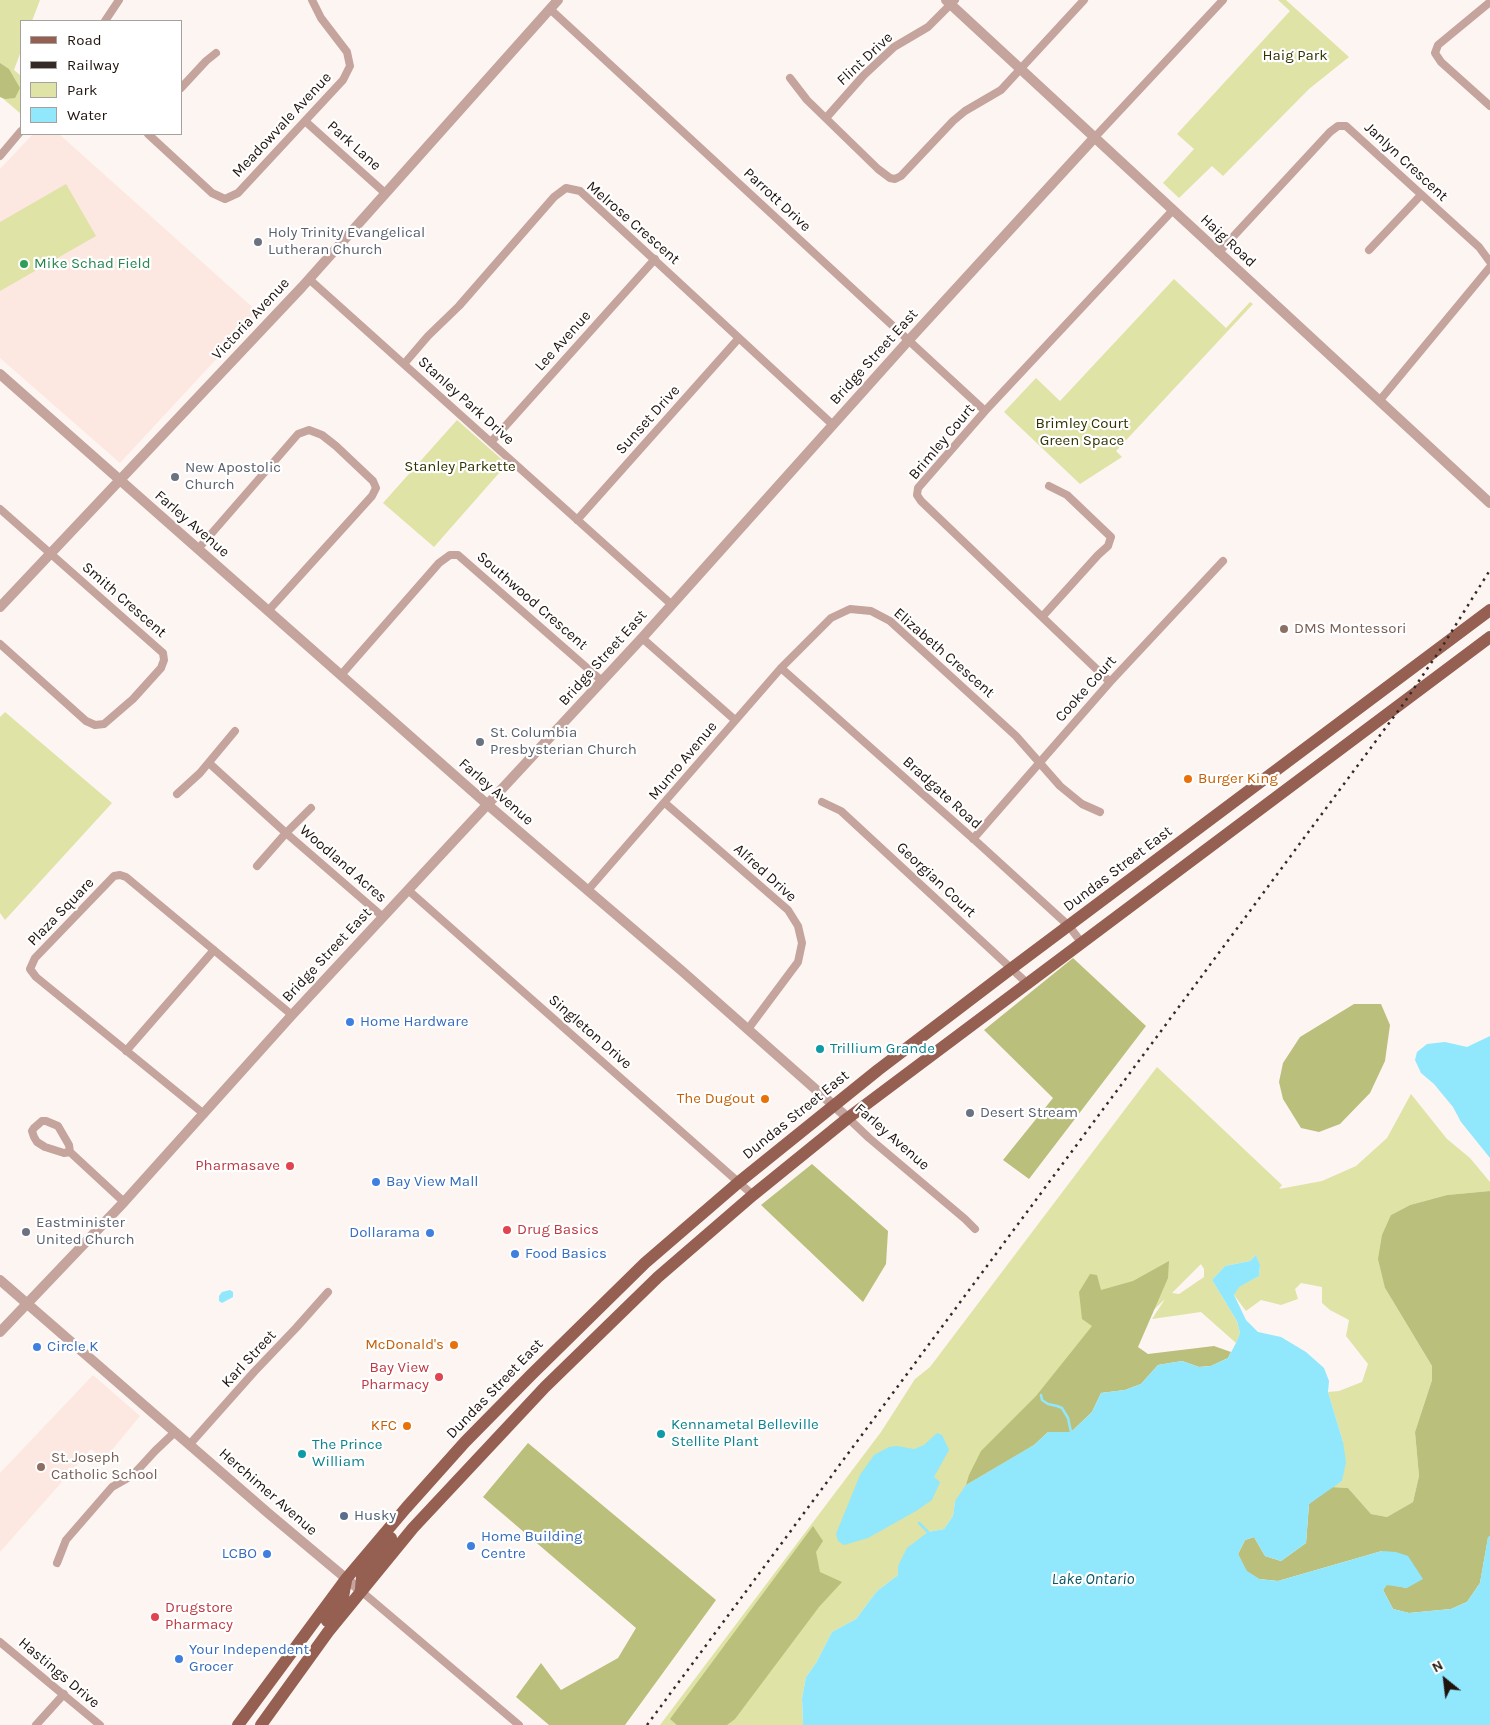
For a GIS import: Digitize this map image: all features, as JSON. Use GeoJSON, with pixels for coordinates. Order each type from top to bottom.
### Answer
{"type":"FeatureCollection","features":[{"type":"Feature","properties":{"kind":"main road","name":"Dundas Street East"},"geometry":{"type":"LineString","coordinates":[[238,1725],[346,1579],[406,1508],[465,1442],[645,1263],[739,1182],[878,1070],[1490,610]]}},
{"type":"Feature","properties":{"kind":"main road"},"geometry":{"type":"LineString","coordinates":[[261,1725],[361,1591],[404,1539],[545,1387],[658,1277],[753,1195],[848,1118],[1490,637]]}},
{"type":"Feature","properties":{"kind":"main road"},"geometry":{"type":"LineString","coordinates":[[1291,759],[1305,775]]}},
{"type":"Feature","properties":{"kind":"main road"},"geometry":{"type":"LineString","coordinates":[[1202,826],[1217,841]]}},
{"type":"Feature","properties":{"kind":"main road"},"geometry":{"type":"LineString","coordinates":[[878,1070],[890,1086]]}},
{"type":"Feature","properties":{"kind":"main road"},"geometry":{"type":"LineString","coordinates":[[361,1591],[362,1577],[398,1529],[406,1508]]}},
{"type":"Feature","properties":{"kind":"main road"},"geometry":{"type":"LineString","coordinates":[[312,1655],[317,1637],[343,1597],[346,1590],[346,1579]]}},
{"type":"Feature","properties":{"kind":"street"},"geometry":{"type":"LineString","coordinates":[[106,20],[119,0]]}},
{"type":"Feature","properties":{"kind":"street","name":"Meadowvale Avenue"},"geometry":{"type":"LineString","coordinates":[[149,135],[212,193],[225,199],[238,193],[343,80],[350,66],[347,52],[321,18],[312,0]]}},
{"type":"Feature","properties":{"kind":"street","name":"Victoria Avenue"},"geometry":{"type":"LineString","coordinates":[[0,607],[309,279],[558,0]]}},
{"type":"Feature","properties":{"kind":"street"},"geometry":{"type":"LineString","coordinates":[[790,78],[807,100],[878,169],[890,178],[895,178],[901,176],[953,121],[993,96],[1021,69],[1084,0]]}},
{"type":"Feature","properties":{"kind":"street","name":"Bridge Street East"},"geometry":{"type":"LineString","coordinates":[[0,1332],[124,1202],[292,1015],[642,638],[908,341],[1223,0]]}},
{"type":"Feature","properties":{"kind":"street","name":"Haig Road"},"geometry":{"type":"LineString","coordinates":[[951,2],[1490,503]]}},
{"type":"Feature","properties":{"kind":"street","name":"Flint Drive"},"geometry":{"type":"LineString","coordinates":[[826,118],[864,75],[894,46],[928,27],[951,2]]}},
{"type":"Feature","properties":{"kind":"street"},"geometry":{"type":"LineString","coordinates":[[1490,2],[1438,45],[1436,53],[1441,62],[1490,106]]}},
{"type":"Feature","properties":{"kind":"street","name":"Parrott Drive"},"geometry":{"type":"LineString","coordinates":[[550,9],[985,411]]}},
{"type":"Feature","properties":{"kind":"street"},"geometry":{"type":"LineString","coordinates":[[182,87],[216,53]]}},
{"type":"Feature","properties":{"kind":"street","name":"Park Lane"},"geometry":{"type":"LineString","coordinates":[[305,120],[385,193]]}},
{"type":"Feature","properties":{"kind":"street","name":"Janlyn Crescent"},"geometry":{"type":"LineString","coordinates":[[1218,252],[1330,132],[1338,126],[1346,126],[1479,247],[1490,262]]}},
{"type":"Feature","properties":{"kind":"street"},"geometry":{"type":"LineString","coordinates":[[0,156],[20,132]]}},
{"type":"Feature","properties":{"kind":"street","name":"Melrose Crescent"},"geometry":{"type":"LineString","coordinates":[[404,364],[428,336],[459,306],[554,197],[566,188],[580,191],[833,425]]}},
{"type":"Feature","properties":{"kind":"street"},"geometry":{"type":"LineString","coordinates":[[1369,250],[1421,195]]}},
{"type":"Feature","properties":{"kind":"street","name":"Brimley Court"},"geometry":{"type":"LineString","coordinates":[[1110,682],[921,501],[917,495],[918,488],[985,411],[1173,210]]}},
{"type":"Feature","properties":{"kind":"street","name":"Lee Avenue"},"geometry":{"type":"LineString","coordinates":[[491,442],[655,259]]}},
{"type":"Feature","properties":{"kind":"street"},"geometry":{"type":"LineString","coordinates":[[1380,400],[1490,267]]}},
{"type":"Feature","properties":{"kind":"street","name":"Stanley Park Drive"},"geometry":{"type":"LineString","coordinates":[[309,279],[671,604]]}},
{"type":"Feature","properties":{"kind":"street","name":"Sunset Drive"},"geometry":{"type":"LineString","coordinates":[[577,520],[738,338]]}},
{"type":"Feature","properties":{"kind":"street","name":"Farley Avenue"},"geometry":{"type":"LineString","coordinates":[[0,374],[488,805],[748,1029],[869,1138],[975,1229]]}},
{"type":"Feature","properties":{"kind":"street"},"geometry":{"type":"LineString","coordinates":[[198,549],[298,434],[310,430],[322,434],[336,446],[373,481],[376,488],[372,496],[268,610]]}},
{"type":"Feature","properties":{"kind":"street"},"geometry":{"type":"LineString","coordinates":[[1042,617],[1108,546],[1111,537],[1067,495],[1050,486]]}},
{"type":"Feature","properties":{"kind":"street"},"geometry":{"type":"LineString","coordinates":[[0,509],[51,554]]}},
{"type":"Feature","properties":{"kind":"street","name":"Smith Crescent"},"geometry":{"type":"LineString","coordinates":[[0,644],[86,721],[95,725],[104,724],[133,699],[161,668],[164,660],[163,653],[51,554]]}},
{"type":"Feature","properties":{"kind":"street","name":"Southwood Crescent"},"geometry":{"type":"LineString","coordinates":[[341,675],[438,563],[450,555],[458,555],[602,681]]}},
{"type":"Feature","properties":{"kind":"street","name":"Cooke Court"},"geometry":{"type":"LineString","coordinates":[[973,839],[1110,682],[1224,561]]}},
{"type":"Feature","properties":{"kind":"street","name":"Elizabeth Crescent"},"geometry":{"type":"LineString","coordinates":[[736,720],[781,668],[830,618],[850,609],[871,610],[890,621],[1016,736],[1074,799],[1100,812]]}},
{"type":"Feature","properties":{"kind":"street","name":"Munro Avenue"},"geometry":{"type":"LineString","coordinates":[[588,890],[736,720],[642,638]]}},
{"type":"Feature","properties":{"kind":"street","name":"Bradgate Road"},"geometry":{"type":"LineString","coordinates":[[781,668],[1069,926],[1081,942]]}},
{"type":"Feature","properties":{"kind":"street"},"geometry":{"type":"LineString","coordinates":[[176,794],[209,763],[235,731]]}},
{"type":"Feature","properties":{"kind":"street","name":"Woodland Acres"},"geometry":{"type":"LineString","coordinates":[[209,763],[286,833],[383,916]]}},
{"type":"Feature","properties":{"kind":"street","name":"Georgian Court"},"geometry":{"type":"LineString","coordinates":[[822,802],[841,812],[1028,984]]}},
{"type":"Feature","properties":{"kind":"street","name":"Alfred Drive"},"geometry":{"type":"LineString","coordinates":[[665,803],[788,910],[798,926],[802,943],[798,962],[748,1029]]}},
{"type":"Feature","properties":{"kind":"street","name":"Woodland Acres"},"geometry":{"type":"LineString","coordinates":[[257,866],[311,808]]}},
{"type":"Feature","properties":{"kind":"street","name":"Plaza Square"},"geometry":{"type":"LineString","coordinates":[[204,1114],[36,977],[30,969],[34,958],[114,876],[120,875],[126,877],[292,1015]]}},
{"type":"Feature","properties":{"kind":"street","name":"Singleton Drive"},"geometry":{"type":"LineString","coordinates":[[408,890],[753,1195]]}},
{"type":"Feature","properties":{"kind":"street"},"geometry":{"type":"LineString","coordinates":[[126,1051],[214,950]]}},
{"type":"Feature","properties":{"kind":"street"},"geometry":{"type":"LineString","coordinates":[[70,1152],[45,1147],[34,1137],[32,1131],[42,1121],[58,1126],[69,1145],[70,1152],[124,1202]]}},
{"type":"Feature","properties":{"kind":"street","name":"Herchimer Avenue"},"geometry":{"type":"LineString","coordinates":[[0,1280],[346,1579],[519,1725]]}},
{"type":"Feature","properties":{"kind":"street","name":"Karl Street"},"geometry":{"type":"LineString","coordinates":[[190,1444],[328,1292]]}},
{"type":"Feature","properties":{"kind":"street"},"geometry":{"type":"LineString","coordinates":[[57,1563],[66,1540],[112,1487],[134,1475],[154,1451],[175,1432]]}},
{"type":"Feature","properties":{"kind":"street","name":"Hastings Drive"},"geometry":{"type":"LineString","coordinates":[[0,1642],[100,1725]]}},
{"type":"Feature","properties":{"kind":"street"},"geometry":{"type":"LineString","coordinates":[[36,1725],[64,1694]]}},
{"type":"Feature","properties":{"kind":"shaded area"},"geometry":{"type":"Polygon","coordinates":[[[32,135],[60,135],[259,313],[120,463],[0,358],[0,169],[32,135]]]}},
{"type":"Feature","properties":{"kind":"shaded area","name":"St. Joseph Catholic School"},"geometry":{"type":"Polygon","coordinates":[[[93,1375],[140,1416],[105,1461],[91,1449],[0,1552],[0,1473],[93,1375]]]}},
{"type":"Feature","properties":{"kind":"green space"},"geometry":{"type":"Polygon","coordinates":[[[0,0],[40,0],[32,20],[20,20],[20,54],[14,70],[20,75],[20,113],[0,96],[0,0]]]}},
{"type":"Feature","properties":{"kind":"green space","name":"Haig Park"},"geometry":{"type":"Polygon","coordinates":[[[1278,0],[1286,0],[1349,57],[1309,89],[1223,176],[1212,166],[1179,198],[1163,183],[1194,149],[1177,134],[1290,11],[1278,0]]]}},
{"type":"Feature","properties":{"kind":"green space"},"geometry":{"type":"Polygon","coordinates":[[[0,63],[9,69],[20,88],[15,98],[5,99],[0,97],[0,63]]]}},
{"type":"Feature","properties":{"kind":"green space","name":"Mike Schad Field"},"geometry":{"type":"Polygon","coordinates":[[[66,184],[96,236],[0,291],[0,222],[66,184]]]}},
{"type":"Feature","properties":{"kind":"green space","name":"Brimley Court Green Space"},"geometry":{"type":"Polygon","coordinates":[[[1174,279],[1226,328],[1250,302],[1253,304],[1116,451],[1122,457],[1080,484],[1004,412],[1036,378],[1060,401],[1174,279]]]}},
{"type":"Feature","properties":{"kind":"green space","name":"Stanley Parkette"},"geometry":{"type":"Polygon","coordinates":[[[457,420],[507,464],[434,547],[383,503],[457,420]]]}},
{"type":"Feature","properties":{"kind":"green space"},"geometry":{"type":"Polygon","coordinates":[[[5,712],[112,803],[5,920],[0,913],[0,717],[5,712]]]}},
{"type":"Feature","properties":{"kind":"green space"},"geometry":{"type":"Polygon","coordinates":[[[1073,958],[1146,1026],[1029,1179],[1003,1160],[1053,1098],[984,1030],[1073,958]]]}},
{"type":"Feature","properties":{"kind":"green space"},"geometry":{"type":"Polygon","coordinates":[[[1354,1004],[1381,1004],[1390,1025],[1385,1061],[1370,1093],[1340,1124],[1319,1132],[1301,1128],[1283,1099],[1279,1082],[1283,1063],[1300,1037],[1354,1004]]]}},
{"type":"Feature","properties":{"kind":"green space"},"geometry":{"type":"Polygon","coordinates":[[[1157,1067],[1282,1185],[1279,1189],[1322,1181],[1356,1166],[1387,1138],[1411,1094],[1447,1139],[1470,1158],[1490,1182],[1490,1191],[1447,1195],[1410,1205],[1391,1215],[1385,1288],[1432,1366],[1432,1380],[1415,1432],[1419,1476],[1413,1502],[1387,1517],[1371,1514],[1348,1488],[1331,1487],[1342,1481],[1343,1442],[1328,1392],[1339,1391],[1362,1382],[1368,1364],[1346,1336],[1349,1320],[1330,1310],[1322,1303],[1322,1287],[1301,1283],[1295,1289],[1298,1299],[1281,1305],[1261,1300],[1246,1311],[1234,1295],[1238,1287],[1259,1276],[1260,1265],[1256,1255],[1250,1261],[1225,1266],[1212,1280],[1237,1321],[1240,1333],[1236,1343],[1201,1312],[1152,1319],[1165,1299],[1110,1352],[1101,1393],[1071,1432],[1048,1432],[1034,1445],[955,1501],[953,1516],[944,1529],[928,1532],[898,1566],[898,1575],[877,1591],[856,1619],[832,1632],[816,1663],[806,1677],[802,1698],[803,1725],[660,1725],[881,1432],[915,1379],[930,1367],[1157,1067]],[[1201,1264],[1172,1293],[1179,1294],[1204,1277],[1204,1269],[1201,1264]]]}},
{"type":"Feature","properties":{"kind":"green space"},"geometry":{"type":"Polygon","coordinates":[[[812,1164],[888,1231],[886,1264],[863,1302],[761,1205],[812,1164]]]}},
{"type":"Feature","properties":{"kind":"green space"},"geometry":{"type":"Polygon","coordinates":[[[1490,1191],[1490,1536],[1488,1538],[1480,1583],[1467,1602],[1451,1609],[1409,1613],[1393,1609],[1383,1590],[1387,1584],[1407,1588],[1382,1551],[1278,1581],[1259,1579],[1246,1571],[1238,1554],[1245,1540],[1254,1537],[1265,1556],[1281,1561],[1306,1543],[1309,1504],[1331,1487],[1348,1488],[1371,1514],[1387,1517],[1413,1502],[1419,1476],[1415,1432],[1432,1380],[1432,1366],[1385,1288],[1378,1259],[1382,1235],[1391,1215],[1410,1205],[1447,1195],[1490,1191]]]}},
{"type":"Feature","properties":{"kind":"green space"},"geometry":{"type":"Polygon","coordinates":[[[1169,1261],[1168,1278],[1138,1347],[1148,1354],[1214,1346],[1231,1352],[1228,1358],[1211,1366],[1199,1367],[1182,1361],[1158,1365],[1141,1384],[1125,1390],[1101,1393],[1092,1412],[1071,1432],[1048,1432],[1034,1445],[966,1485],[981,1451],[1036,1396],[1092,1326],[1082,1319],[1079,1292],[1090,1274],[1097,1275],[1101,1290],[1133,1281],[1169,1261]]]}},
{"type":"Feature","properties":{"kind":"green space"},"geometry":{"type":"Polygon","coordinates":[[[528,1443],[716,1600],[625,1725],[549,1725],[516,1697],[541,1663],[561,1690],[618,1658],[636,1628],[483,1497],[528,1443]]]}},
{"type":"Feature","properties":{"kind":"green space"},"geometry":{"type":"Polygon","coordinates":[[[813,1526],[823,1541],[816,1552],[820,1572],[842,1582],[819,1607],[735,1719],[727,1725],[677,1725],[670,1719],[813,1526]]]}},
{"type":"Feature","properties":{"kind":"water"},"geometry":{"type":"Polygon","coordinates":[[[1490,1036],[1490,1158],[1461,1122],[1453,1107],[1434,1084],[1421,1073],[1415,1060],[1417,1052],[1427,1044],[1445,1042],[1467,1047],[1490,1036]]]}},
{"type":"Feature","properties":{"kind":"water","name":"Lake Ontario"},"geometry":{"type":"Polygon","coordinates":[[[1256,1255],[1260,1265],[1259,1276],[1239,1287],[1234,1295],[1246,1320],[1258,1332],[1281,1337],[1306,1352],[1324,1368],[1329,1381],[1328,1392],[1343,1442],[1346,1462],[1342,1481],[1309,1504],[1306,1543],[1281,1561],[1265,1556],[1254,1537],[1245,1540],[1238,1554],[1247,1571],[1259,1579],[1278,1581],[1382,1551],[1396,1552],[1408,1556],[1423,1579],[1407,1588],[1387,1585],[1383,1590],[1393,1609],[1409,1613],[1451,1609],[1467,1602],[1480,1583],[1488,1537],[1490,1536],[1490,1725],[803,1725],[802,1698],[806,1677],[816,1663],[832,1632],[856,1619],[877,1591],[898,1575],[898,1566],[907,1548],[928,1532],[944,1529],[953,1516],[955,1501],[966,1485],[1034,1445],[1048,1432],[1071,1432],[1092,1412],[1101,1393],[1125,1390],[1141,1384],[1158,1365],[1182,1361],[1199,1367],[1211,1366],[1228,1358],[1240,1333],[1237,1321],[1212,1280],[1225,1266],[1250,1261],[1256,1255]]]}},
{"type":"Feature","properties":{"kind":"water"},"geometry":{"type":"Polygon","coordinates":[[[230,1290],[233,1292],[233,1297],[222,1303],[219,1301],[219,1296],[222,1292],[230,1290]]]}},
{"type":"Feature","properties":{"kind":"water"},"geometry":{"type":"Polygon","coordinates":[[[937,1433],[942,1435],[949,1450],[934,1477],[940,1482],[932,1500],[868,1538],[844,1545],[838,1541],[836,1534],[860,1475],[874,1455],[889,1447],[897,1446],[914,1449],[924,1445],[937,1433]]]}},
{"type":"Feature","properties":{"kind":"waterway"},"geometry":{"type":"LineString","coordinates":[[1041,1395],[1042,1400],[1048,1404],[1062,1408],[1068,1418],[1071,1432]]}},
{"type":"Feature","properties":{"kind":"waterway"},"geometry":{"type":"LineString","coordinates":[[919,1523],[928,1532]]}},
{"type":"Feature","properties":{"kind":"railway"},"geometry":{"type":"LineString","coordinates":[[647,1725],[1404,703],[1442,647],[1490,570]]}},
{"type":"Feature","properties":{"kind":"place","name":"Holy Trinity Evangelical Lutheran Church"},"geometry":{"type":"Point","coordinates":[258,242]}},
{"type":"Feature","properties":{"kind":"place","name":"Mike Schad Field"},"geometry":{"type":"Point","coordinates":[24,264]}},
{"type":"Feature","properties":{"kind":"place","name":"New Apostolic Church"},"geometry":{"type":"Point","coordinates":[175,477]}},
{"type":"Feature","properties":{"kind":"place","name":"DMS Montessori"},"geometry":{"type":"Point","coordinates":[1284,629]}},
{"type":"Feature","properties":{"kind":"place","name":"St. Columbia Presbysterian Church"},"geometry":{"type":"Point","coordinates":[480,742]}},
{"type":"Feature","properties":{"kind":"place","name":"Burger King"},"geometry":{"type":"Point","coordinates":[1188,779]}},
{"type":"Feature","properties":{"kind":"place","name":"Home Hardware"},"geometry":{"type":"Point","coordinates":[350,1022]}},
{"type":"Feature","properties":{"kind":"place","name":"Trillium Grande"},"geometry":{"type":"Point","coordinates":[820,1049]}},
{"type":"Feature","properties":{"kind":"place","name":"The Dugout"},"geometry":{"type":"Point","coordinates":[765,1099]}},
{"type":"Feature","properties":{"kind":"place","name":"Desert Stream"},"geometry":{"type":"Point","coordinates":[970,1113]}},
{"type":"Feature","properties":{"kind":"place","name":"Pharmasave"},"geometry":{"type":"Point","coordinates":[290,1166]}},
{"type":"Feature","properties":{"kind":"place","name":"Bay View Mall"},"geometry":{"type":"Point","coordinates":[376,1182]}},
{"type":"Feature","properties":{"kind":"place","name":"Drug Basics"},"geometry":{"type":"Point","coordinates":[507,1230]}},
{"type":"Feature","properties":{"kind":"place","name":"Eastminister United Church"},"geometry":{"type":"Point","coordinates":[26,1232]}},
{"type":"Feature","properties":{"kind":"place","name":"Dollarama"},"geometry":{"type":"Point","coordinates":[430,1233]}},
{"type":"Feature","properties":{"kind":"place","name":"Food Basics"},"geometry":{"type":"Point","coordinates":[515,1254]}},
{"type":"Feature","properties":{"kind":"place","name":"McDonald's"},"geometry":{"type":"Point","coordinates":[454,1345]}},
{"type":"Feature","properties":{"kind":"place","name":"Circle K"},"geometry":{"type":"Point","coordinates":[37,1347]}},
{"type":"Feature","properties":{"kind":"place","name":"Bay View Pharmacy"},"geometry":{"type":"Point","coordinates":[439,1377]}},
{"type":"Feature","properties":{"kind":"place","name":"KFC"},"geometry":{"type":"Point","coordinates":[407,1426]}},
{"type":"Feature","properties":{"kind":"place","name":"Kennametal Belleville Stellite Plant"},"geometry":{"type":"Point","coordinates":[661,1434]}},
{"type":"Feature","properties":{"kind":"place","name":"The Prince William"},"geometry":{"type":"Point","coordinates":[302,1454]}},
{"type":"Feature","properties":{"kind":"place","name":"St. Joseph Catholic School"},"geometry":{"type":"Point","coordinates":[41,1467]}},
{"type":"Feature","properties":{"kind":"place","name":"Husky"},"geometry":{"type":"Point","coordinates":[344,1516]}},
{"type":"Feature","properties":{"kind":"place","name":"Home Building Centre"},"geometry":{"type":"Point","coordinates":[471,1546]}},
{"type":"Feature","properties":{"kind":"place","name":"LCBO"},"geometry":{"type":"Point","coordinates":[267,1554]}},
{"type":"Feature","properties":{"kind":"place","name":"Drugstore Pharmacy"},"geometry":{"type":"Point","coordinates":[155,1617]}},
{"type":"Feature","properties":{"kind":"place","name":"Your Independent Grocer"},"geometry":{"type":"Point","coordinates":[179,1659]}}]}
